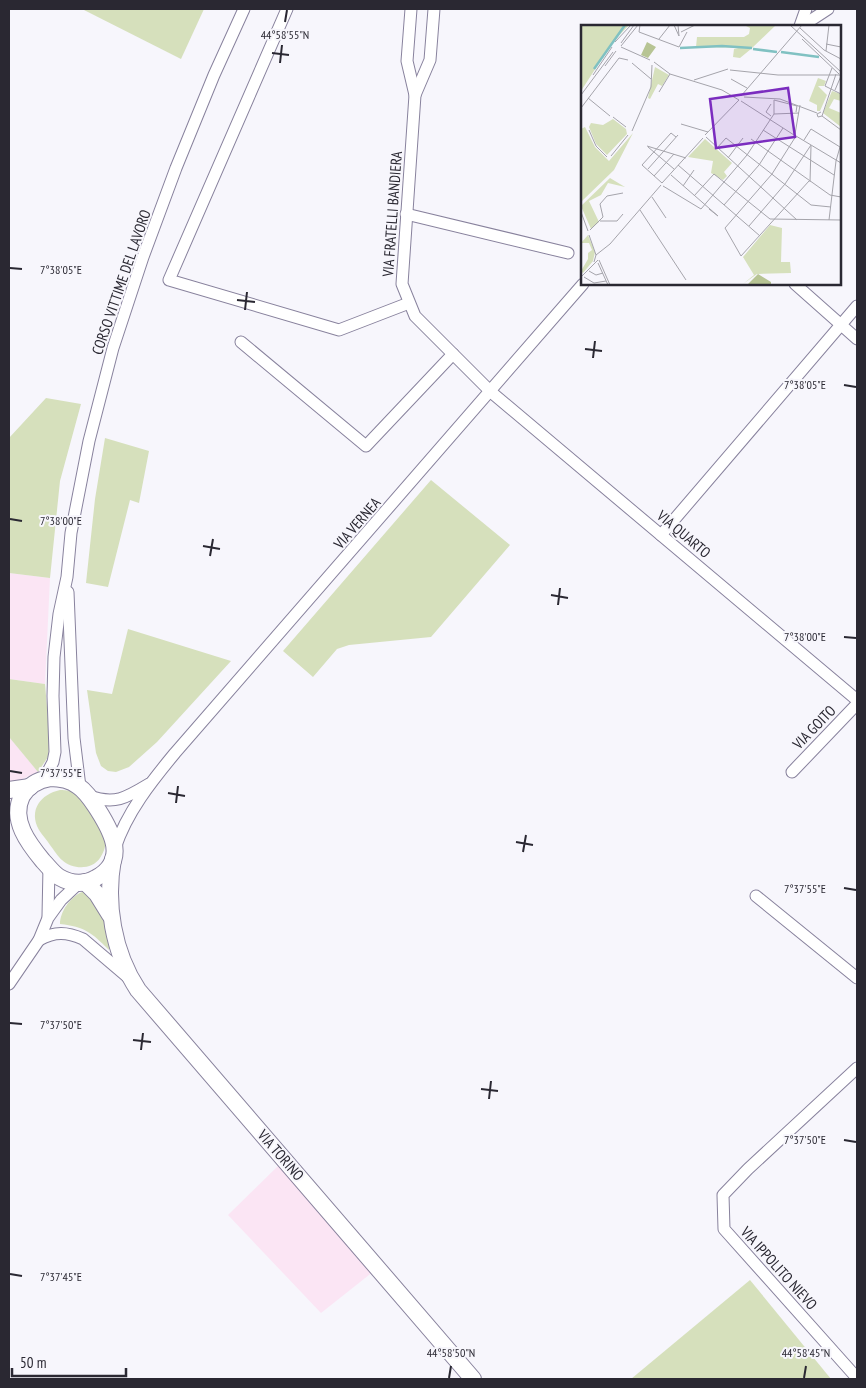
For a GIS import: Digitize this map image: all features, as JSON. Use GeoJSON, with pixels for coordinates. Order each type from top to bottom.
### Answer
{"type":"FeatureCollection","features":[{"type":"Feature","properties":{"kind":"main road"},"geometry":{"type":"LineString","coordinates":[[9,790],[60,778],[85,791],[110,828],[114,838],[110,880],[111,917]]}},
{"type":"Feature","properties":{"kind":"main road"},"geometry":{"type":"LineString","coordinates":[[22,830],[19,822],[19,807],[24,793],[37,783]]}},
{"type":"Feature","properties":{"kind":"main road"},"geometry":{"type":"LineString","coordinates":[[9,810],[32,847],[59,877],[70,882],[82,882],[98,878],[104,872],[114,853]]}},
{"type":"Feature","properties":{"kind":"main road"},"geometry":{"type":"LineString","coordinates":[[82,882],[97,894],[111,917]]}},
{"type":"Feature","properties":{"kind":"main road","name":"VIA TORINO"},"geometry":{"type":"LineString","coordinates":[[111,917],[121,958],[132,981],[473,1379]]}},
{"type":"Feature","properties":{"kind":"street","name":"CORSO VITTIME DEL LAVORO"},"geometry":{"type":"LineString","coordinates":[[67,577],[71,533],[89,442],[113,348],[143,257],[176,168],[214,75],[244,9]]}},
{"type":"Feature","properties":{"kind":"street"},"geometry":{"type":"LineString","coordinates":[[288,9],[169,280],[339,330],[409,303]]}},
{"type":"Feature","properties":{"kind":"street","name":"VIA FRATELLI BANDIERA"},"geometry":{"type":"LineString","coordinates":[[411,9],[407,61],[415,95],[402,284],[415,316],[491,392]]}},
{"type":"Feature","properties":{"kind":"street","name":"VIA FRATELLI BANDIERA"},"geometry":{"type":"LineString","coordinates":[[415,95],[430,60],[434,9]]}},
{"type":"Feature","properties":{"kind":"street"},"geometry":{"type":"LineString","coordinates":[[801,25],[806,9]]}},
{"type":"Feature","properties":{"kind":"street"},"geometry":{"type":"LineString","coordinates":[[802,25],[828,9]]}},
{"type":"Feature","properties":{"kind":"street"},"geometry":{"type":"LineString","coordinates":[[406,214],[568,253]]}},
{"type":"Feature","properties":{"kind":"street","name":"VIA VERNEA"},"geometry":{"type":"LineString","coordinates":[[152,781],[582,285]]}},
{"type":"Feature","properties":{"kind":"street"},"geometry":{"type":"LineString","coordinates":[[796,285],[857,339]]}},
{"type":"Feature","properties":{"kind":"street"},"geometry":{"type":"LineString","coordinates":[[661,535],[857,306]]}},
{"type":"Feature","properties":{"kind":"street"},"geometry":{"type":"LineString","coordinates":[[241,342],[366,446],[453,354]]}},
{"type":"Feature","properties":{"kind":"street","name":"VIA QUARTO"},"geometry":{"type":"LineString","coordinates":[[491,392],[857,700]]}},
{"type":"Feature","properties":{"kind":"street"},"geometry":{"type":"LineString","coordinates":[[37,783],[53,762],[55,752],[54,657],[59,614],[67,577]]}},
{"type":"Feature","properties":{"kind":"street"},"geometry":{"type":"LineString","coordinates":[[67,577],[74,738],[85,791],[103,800],[116,800],[131,795],[152,781]]}},
{"type":"Feature","properties":{"kind":"street","name":"VIA GOITO"},"geometry":{"type":"LineString","coordinates":[[792,772],[857,704]]}},
{"type":"Feature","properties":{"kind":"street"},"geometry":{"type":"LineString","coordinates":[[114,853],[121,828],[152,781]]}},
{"type":"Feature","properties":{"kind":"street"},"geometry":{"type":"LineString","coordinates":[[48,918],[50,894],[49,867]]}},
{"type":"Feature","properties":{"kind":"street"},"geometry":{"type":"LineString","coordinates":[[9,984],[39,940],[48,918],[61,900],[82,882]]}},
{"type":"Feature","properties":{"kind":"street"},"geometry":{"type":"LineString","coordinates":[[756,896],[857,978]]}},
{"type":"Feature","properties":{"kind":"street"},"geometry":{"type":"LineString","coordinates":[[39,940],[49,934],[59,933],[83,939],[95,947],[113,966],[132,981]]}},
{"type":"Feature","properties":{"kind":"street","name":"VIA IPPOLITO NIEVO"},"geometry":{"type":"LineString","coordinates":[[857,1068],[748,1169],[723,1195],[724,1229],[857,1378]]}},
{"type":"Feature","properties":{"kind":"shaded area"},"geometry":{"type":"Polygon","coordinates":[[[9,573],[50,578],[45,684],[9,679],[9,573]]]}},
{"type":"Feature","properties":{"kind":"shaded area"},"geometry":{"type":"Polygon","coordinates":[[[9,737],[38,772],[16,782],[9,781],[9,737]]]}},
{"type":"Feature","properties":{"kind":"shaded area"},"geometry":{"type":"Polygon","coordinates":[[[279,1165],[374,1271],[321,1313],[228,1215],[279,1165]]]}},
{"type":"Feature","properties":{"kind":"green space"},"geometry":{"type":"Polygon","coordinates":[[[82,9],[204,9],[181,59],[82,9]]]}},
{"type":"Feature","properties":{"kind":"green space"},"geometry":{"type":"Polygon","coordinates":[[[46,398],[81,404],[60,481],[50,578],[9,573],[9,438],[46,398]]]}},
{"type":"Feature","properties":{"kind":"green space"},"geometry":{"type":"Polygon","coordinates":[[[105,438],[149,451],[139,503],[130,500],[108,587],[86,583],[95,499],[105,438]]]}},
{"type":"Feature","properties":{"kind":"green space"},"geometry":{"type":"Polygon","coordinates":[[[431,480],[510,545],[431,637],[349,645],[337,649],[313,677],[283,651],[431,480]]]}},
{"type":"Feature","properties":{"kind":"green space"},"geometry":{"type":"Polygon","coordinates":[[[128,629],[231,661],[157,742],[129,767],[116,772],[108,771],[101,766],[96,753],[87,690],[112,694],[128,629]]]}},
{"type":"Feature","properties":{"kind":"green space"},"geometry":{"type":"Polygon","coordinates":[[[9,679],[45,684],[50,742],[48,757],[38,772],[9,737],[9,679]]]}},
{"type":"Feature","properties":{"kind":"green space"},"geometry":{"type":"Polygon","coordinates":[[[60,790],[72,792],[80,796],[104,832],[104,851],[97,862],[87,867],[71,866],[59,857],[36,823],[35,816],[38,804],[47,795],[60,790]]]}},
{"type":"Feature","properties":{"kind":"green space"},"geometry":{"type":"Polygon","coordinates":[[[82,892],[87,892],[100,912],[108,934],[109,950],[87,931],[60,924],[60,919],[66,905],[82,892]]]}},
{"type":"Feature","properties":{"kind":"green space"},"geometry":{"type":"Polygon","coordinates":[[[750,1280],[831,1379],[631,1379],[750,1280]]]}}]}
